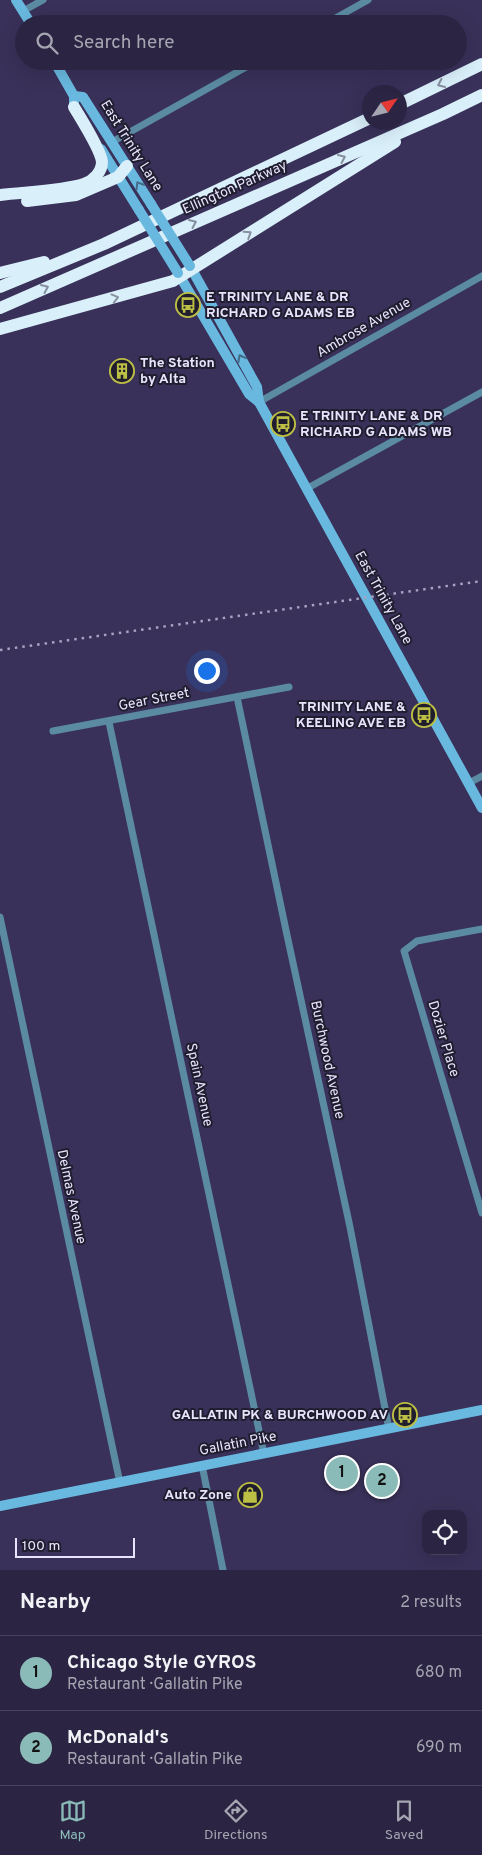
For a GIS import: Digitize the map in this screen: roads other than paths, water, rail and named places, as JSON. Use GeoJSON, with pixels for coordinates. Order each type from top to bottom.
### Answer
{"type":"FeatureCollection","features":[{"type":"Feature","properties":{"kind":"highway"},"geometry":{"type":"LineString","coordinates":[[407,101],[482,64]]}},
{"type":"Feature","properties":{"kind":"highway","name":"Ellington Parkway"},"geometry":{"type":"LineString","coordinates":[[0,308],[443,114],[482,95]]}},
{"type":"Feature","properties":{"kind":"highway"},"geometry":{"type":"LineString","coordinates":[[74,101],[99,151],[102,161],[97,176]]}},
{"type":"Feature","properties":{"kind":"highway"},"geometry":{"type":"LineString","coordinates":[[0,329],[160,286],[443,114]]}},
{"type":"Feature","properties":{"kind":"highway","name":"Ellington Parkway"},"geometry":{"type":"LineString","coordinates":[[0,288],[104,244],[362,122]]}},
{"type":"Feature","properties":{"kind":"highway"},"geometry":{"type":"LineString","coordinates":[[0,203],[76,195],[127,166]]}},
{"type":"Feature","properties":{"kind":"highway"},"geometry":{"type":"LineString","coordinates":[[0,195],[73,187],[85,184],[97,176],[115,173]]}},
{"type":"Feature","properties":{"kind":"highway"},"geometry":{"type":"LineString","coordinates":[[0,273],[104,244]]}},
{"type":"Feature","properties":{"kind":"main road"},"geometry":{"type":"LineString","coordinates":[[16,0],[25,15]]}},
{"type":"Feature","properties":{"kind":"main road","name":"East Trinity Lane"},"geometry":{"type":"LineString","coordinates":[[58,70],[115,173],[179,275],[249,394],[259,402]]}},
{"type":"Feature","properties":{"kind":"main road","name":"East Trinity Lane"},"geometry":{"type":"LineString","coordinates":[[74,101],[83,98],[191,268],[257,387],[259,402],[306,490],[482,808]]}},
{"type":"Feature","properties":{"kind":"main road","name":"Gallatin Pike"},"geometry":{"type":"LineString","coordinates":[[0,1506],[482,1410]]}},
{"type":"Feature","properties":{"kind":"street"},"geometry":{"type":"LineString","coordinates":[[23,11],[43,0]]}},
{"type":"Feature","properties":{"kind":"street"},"geometry":{"type":"LineString","coordinates":[[341,15],[368,0]]}},
{"type":"Feature","properties":{"kind":"street"},"geometry":{"type":"LineString","coordinates":[[112,142],[241,70]]}},
{"type":"Feature","properties":{"kind":"street","name":"Ambrose Avenue"},"geometry":{"type":"LineString","coordinates":[[259,402],[482,276]]}},
{"type":"Feature","properties":{"kind":"street"},"geometry":{"type":"LineString","coordinates":[[306,490],[482,392]]}},
{"type":"Feature","properties":{"kind":"street","name":"Gear Street"},"geometry":{"type":"LineString","coordinates":[[53,731],[289,687]]}},
{"type":"Feature","properties":{"kind":"street","name":"Burchwood Avenue"},"geometry":{"type":"LineString","coordinates":[[238,697],[350,1227],[388,1429]]}},
{"type":"Feature","properties":{"kind":"street","name":"Spain Avenue"},"geometry":{"type":"LineString","coordinates":[[109,722],[264,1454]]}},
{"type":"Feature","properties":{"kind":"street"},"geometry":{"type":"LineString","coordinates":[[468,783],[482,776]]}},
{"type":"Feature","properties":{"kind":"street","name":"Delmas Avenue"},"geometry":{"type":"LineString","coordinates":[[0,917],[120,1482]]}},
{"type":"Feature","properties":{"kind":"street","name":"Dozier Place"},"geometry":{"type":"LineString","coordinates":[[482,929],[417,941],[404,951],[482,1213]]}},
{"type":"Feature","properties":{"kind":"street"},"geometry":{"type":"LineString","coordinates":[[202,1465],[223,1570]]}},
{"type":"Feature","properties":{"kind":"railway"},"geometry":{"type":"LineString","coordinates":[[0,650],[482,581]]}},
{"type":"Feature","properties":{"kind":"place","name":"E TRINITY LANE & DR RICHARD G ADAMS EB"},"geometry":{"type":"Point","coordinates":[188,305]}},
{"type":"Feature","properties":{"kind":"place","name":"The Station by Alta"},"geometry":{"type":"Point","coordinates":[122,371]}},
{"type":"Feature","properties":{"kind":"place","name":"E TRINITY LANE & DR RICHARD G ADAMS WB"},"geometry":{"type":"Point","coordinates":[283,424]}},
{"type":"Feature","properties":{"kind":"place","name":"TRINITY LANE & KEELING AVE EB"},"geometry":{"type":"Point","coordinates":[424,715]}},
{"type":"Feature","properties":{"kind":"place","name":"GALLATIN PK & BURCHWOOD AV"},"geometry":{"type":"Point","coordinates":[405,1415]}},
{"type":"Feature","properties":{"kind":"place","name":"Chicago Style GYROS"},"geometry":{"type":"Point","coordinates":[342,1473]}},
{"type":"Feature","properties":{"kind":"place","name":"McDonald's"},"geometry":{"type":"Point","coordinates":[382,1481]}},
{"type":"Feature","properties":{"kind":"place","name":"Auto Zone"},"geometry":{"type":"Point","coordinates":[250,1495]}}]}
